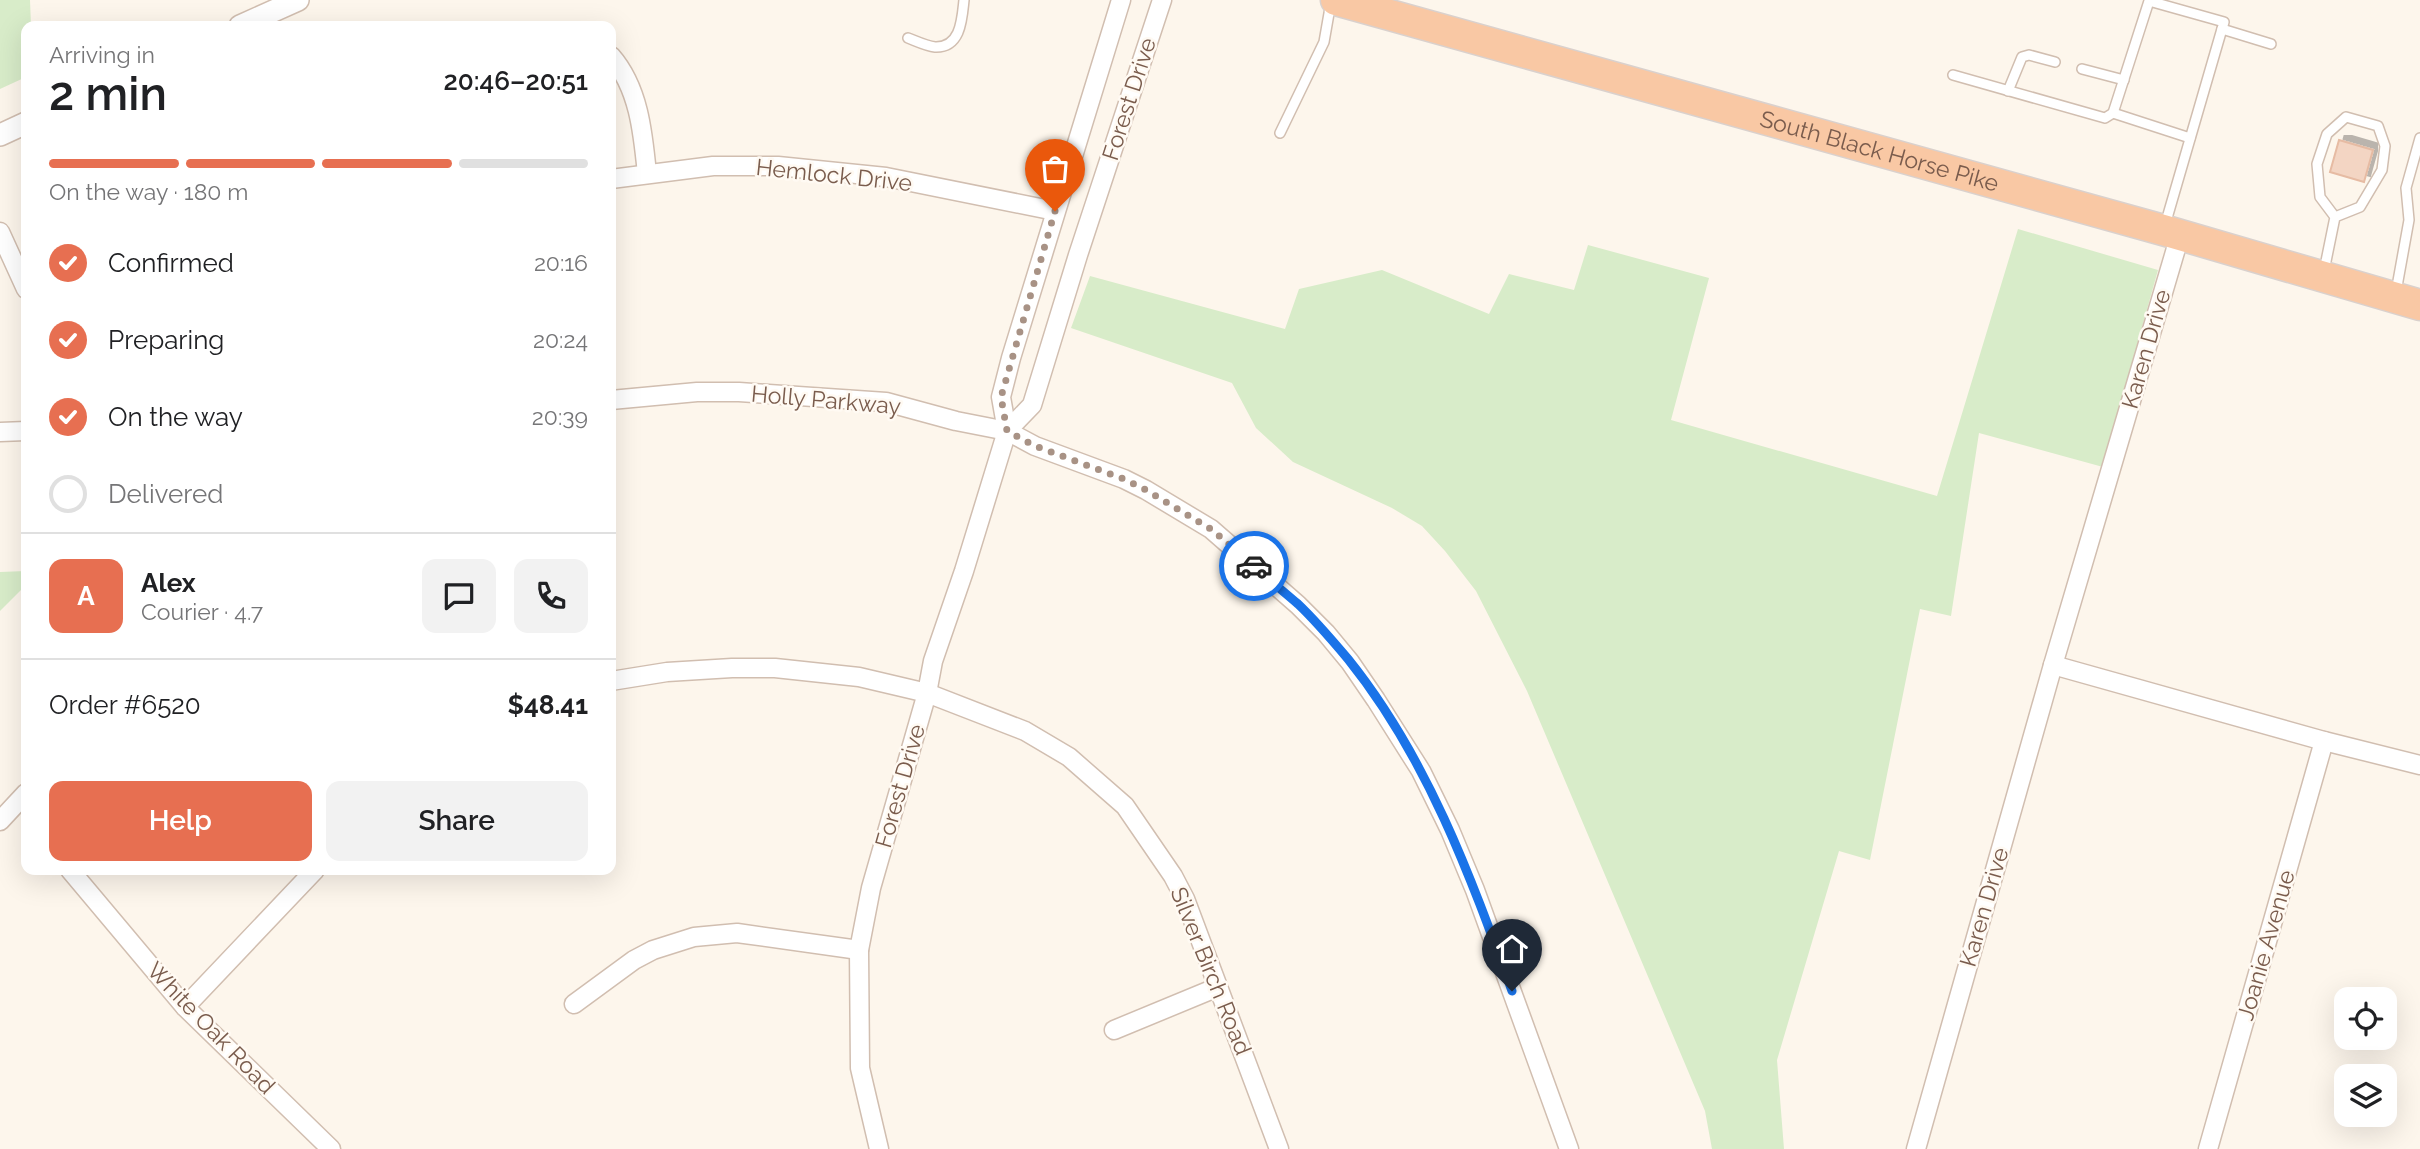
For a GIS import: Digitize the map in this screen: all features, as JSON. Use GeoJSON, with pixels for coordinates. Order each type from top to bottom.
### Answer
{"type":"FeatureCollection","features":[{"type":"Feature","properties":{"kind":"highway","name":"South Black Horse Pike"},"geometry":{"type":"LineString","coordinates":[[1334,0],[2172,232],[2408,301]]}},
{"type":"Feature","properties":{"kind":"street","name":"Forest Drive"},"geometry":{"type":"LineString","coordinates":[[1007,431],[1001,397],[1055,211],[1121,0]]}},
{"type":"Feature","properties":{"kind":"street","name":"Forest Drive"},"geometry":{"type":"LineString","coordinates":[[876,1147],[860,1068],[859,950],[871,888],[927,693],[933,661],[1007,431],[1032,405],[1162,0]]}},
{"type":"Feature","properties":{"kind":"street"},"geometry":{"type":"LineString","coordinates":[[250,21],[289,2]]}},
{"type":"Feature","properties":{"kind":"street"},"geometry":{"type":"LineString","coordinates":[[616,61],[622,68],[642,123],[647,174]]}},
{"type":"Feature","properties":{"kind":"street"},"geometry":{"type":"LineString","coordinates":[[0,135],[21,125]]}},
{"type":"Feature","properties":{"kind":"street","name":"Hemlock Drive"},"geometry":{"type":"LineString","coordinates":[[616,178],[713,166],[778,166],[853,172],[907,180],[1055,211]]}},
{"type":"Feature","properties":{"kind":"street"},"geometry":{"type":"LineString","coordinates":[[0,232],[21,278]]}},
{"type":"Feature","properties":{"kind":"street","name":"Karen Drive"},"geometry":{"type":"LineString","coordinates":[[1916,1149],[2172,232]]}},
{"type":"Feature","properties":{"kind":"street","name":"Holly Parkway"},"geometry":{"type":"LineString","coordinates":[[616,400],[697,392],[739,392],[886,402],[956,421],[1007,431],[1035,446],[1135,484],[1211,529],[1298,605],[1350,662],[1410,753],[1450,830],[1487,922],[1569,1149]]}},
{"type":"Feature","properties":{"kind":"street"},"geometry":{"type":"LineString","coordinates":[[0,432],[21,431]]}},
{"type":"Feature","properties":{"kind":"street"},"geometry":{"type":"LineString","coordinates":[[2053,665],[2420,765]]}},
{"type":"Feature","properties":{"kind":"street","name":"Silver Birch Road"},"geometry":{"type":"LineString","coordinates":[[616,680],[667,672],[732,668],[775,668],[870,679],[927,693],[1025,731],[1069,757],[1125,806],[1173,876],[1185,899],[1279,1149]]}},
{"type":"Feature","properties":{"kind":"street","name":"Joanie Avenue"},"geometry":{"type":"LineString","coordinates":[[2208,1149],[2324,741]]}},
{"type":"Feature","properties":{"kind":"street"},"geometry":{"type":"LineString","coordinates":[[0,821],[21,806]]}},
{"type":"Feature","properties":{"kind":"street","name":"White Oak Road"},"geometry":{"type":"LineString","coordinates":[[75,875],[185,1007],[331,1149]]}},
{"type":"Feature","properties":{"kind":"street"},"geometry":{"type":"LineString","coordinates":[[185,1007],[310,875]]}},
{"type":"Feature","properties":{"kind":"street"},"geometry":{"type":"LineString","coordinates":[[574,1004],[634,960],[653,950],[694,937],[737,933],[859,950]]}},
{"type":"Feature","properties":{"kind":"street"},"geometry":{"type":"LineString","coordinates":[[1114,1030],[1218,987]]}},
{"type":"Feature","properties":{"kind":"lane"},"geometry":{"type":"LineString","coordinates":[[908,38],[934,47],[953,41],[962,26],[964,0]]}},
{"type":"Feature","properties":{"kind":"lane"},"geometry":{"type":"LineString","coordinates":[[1280,133],[1324,42],[1334,0]]}},
{"type":"Feature","properties":{"kind":"lane"},"geometry":{"type":"LineString","coordinates":[[1952,75],[2105,118],[2113,113],[2149,1],[2224,22],[2190,138],[2172,232]]}},
{"type":"Feature","properties":{"kind":"lane"},"geometry":{"type":"LineString","coordinates":[[2222,29],[2271,44]]}},
{"type":"Feature","properties":{"kind":"lane"},"geometry":{"type":"LineString","coordinates":[[2008,91],[2022,57],[2029,55],[2055,61]]}},
{"type":"Feature","properties":{"kind":"lane"},"geometry":{"type":"LineString","coordinates":[[2082,69],[2124,80]]}},
{"type":"Feature","properties":{"kind":"lane"},"geometry":{"type":"LineString","coordinates":[[2113,113],[2190,138]]}},
{"type":"Feature","properties":{"kind":"lane"},"geometry":{"type":"LineString","coordinates":[[2323,276],[2335,217],[2320,197],[2317,164],[2327,134],[2346,117],[2378,126],[2385,146],[2382,170],[2360,207],[2335,217]]}},
{"type":"Feature","properties":{"kind":"lane"},"geometry":{"type":"LineString","coordinates":[[2408,301],[2409,220],[2406,188],[2420,138]]}},
{"type":"Feature","properties":{"kind":"lane"},"geometry":{"type":"LineString","coordinates":[[2409,220],[2420,222]]}},
{"type":"Feature","properties":{"kind":"green space"},"geometry":{"type":"Polygon","coordinates":[[[0,0],[30,0],[31,21],[21,21],[21,79],[0,89],[0,0]]]}},
{"type":"Feature","properties":{"kind":"green space"},"geometry":{"type":"Polygon","coordinates":[[[2018,229],[2158,270],[2103,467],[1979,433],[1951,616],[1920,609],[1870,860],[1839,851],[1777,1060],[1784,1149],[1712,1149],[1705,1111],[1527,691],[1476,591],[1445,551],[1422,526],[1392,508],[1293,462],[1256,428],[1232,383],[1071,328],[1090,276],[1285,329],[1299,289],[1382,270],[1489,314],[1509,274],[1574,290],[1588,245],[1709,278],[1671,420],[1937,496],[2018,229]]]}},
{"type":"Feature","properties":{"kind":"green space"},"geometry":{"type":"Polygon","coordinates":[[[21,571],[21,590],[0,611],[0,572],[21,571]]]}},
{"type":"Feature","properties":{"kind":"building"},"geometry":{"type":"Polygon","coordinates":[[[2339,140],[2373,150],[2364,182],[2330,172],[2339,140]]]}},
{"type":"Feature","properties":{"kind":"way so far"},"geometry":{"type":"LineString","coordinates":[[1055,211],[1001,397],[1007,431],[1035,446],[1124,479],[1146,490],[1211,529],[1254,566]]}},
{"type":"Feature","properties":{"kind":"route"},"geometry":{"type":"LineString","coordinates":[[1254,566],[1298,605],[1350,662],[1410,753],[1459,850],[1512,991]]}}]}
